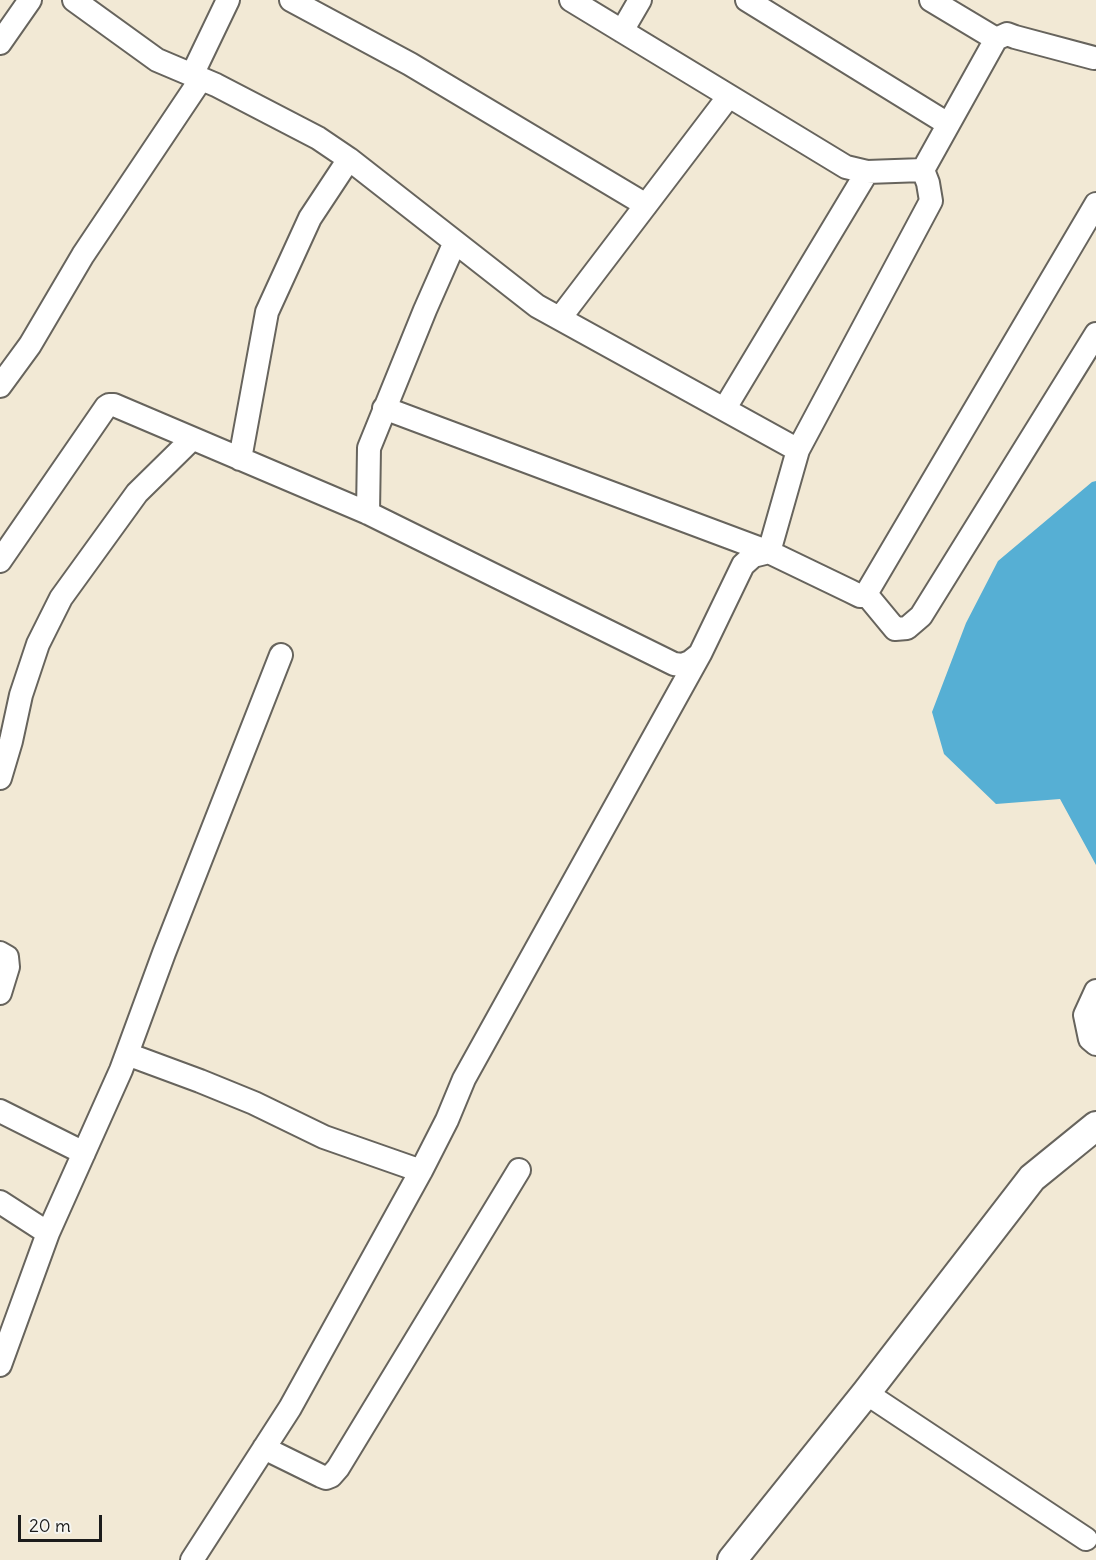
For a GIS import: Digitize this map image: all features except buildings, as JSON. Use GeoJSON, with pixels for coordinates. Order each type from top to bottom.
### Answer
{"type":"FeatureCollection","features":[{"type":"Feature","properties":{"kind":"street"},"geometry":{"type":"LineString","coordinates":[[0,43],[30,0]]}},
{"type":"Feature","properties":{"kind":"street"},"geometry":{"type":"LineString","coordinates":[[74,0],[157,60],[197,77],[318,138],[349,159],[537,306],[798,450]]}},
{"type":"Feature","properties":{"kind":"street"},"geometry":{"type":"LineString","coordinates":[[0,386],[30,345],[83,255],[197,77],[228,0]]}},
{"type":"Feature","properties":{"kind":"street"},"geometry":{"type":"LineString","coordinates":[[291,0],[410,64],[646,205]]}},
{"type":"Feature","properties":{"kind":"street"},"geometry":{"type":"LineString","coordinates":[[571,0],[846,167],[867,172],[922,170]]}},
{"type":"Feature","properties":{"kind":"street"},"geometry":{"type":"LineString","coordinates":[[622,31],[640,0]]}},
{"type":"Feature","properties":{"kind":"street"},"geometry":{"type":"LineString","coordinates":[[747,0],[948,124]]}},
{"type":"Feature","properties":{"kind":"street"},"geometry":{"type":"LineString","coordinates":[[931,0],[996,39]]}},
{"type":"Feature","properties":{"kind":"street"},"geometry":{"type":"LineString","coordinates":[[922,170],[996,39],[1007,34],[1095,56]]}},
{"type":"Feature","properties":{"kind":"street"},"geometry":{"type":"LineString","coordinates":[[560,318],[729,96]]}},
{"type":"Feature","properties":{"kind":"street"},"geometry":{"type":"LineString","coordinates":[[240,459],[267,312],[310,218],[349,159]]}},
{"type":"Feature","properties":{"kind":"street"},"geometry":{"type":"LineString","coordinates":[[769,552],[798,450],[931,201],[928,183],[922,170]]}},
{"type":"Feature","properties":{"kind":"street"},"geometry":{"type":"LineString","coordinates":[[725,408],[867,172]]}},
{"type":"Feature","properties":{"kind":"street"},"geometry":{"type":"LineString","coordinates":[[384,408],[769,552],[860,596],[866,594],[1096,204]]}},
{"type":"Feature","properties":{"kind":"street"},"geometry":{"type":"LineString","coordinates":[[368,513],[369,448],[455,242]]}},
{"type":"Feature","properties":{"kind":"street"},"geometry":{"type":"LineString","coordinates":[[866,594],[895,629],[907,628],[921,616],[1096,334]]}},
{"type":"Feature","properties":{"kind":"street"},"geometry":{"type":"LineString","coordinates":[[0,561],[106,407],[114,405],[368,513],[674,664],[682,665],[690,662],[700,654]]}},
{"type":"Feature","properties":{"kind":"street"},"geometry":{"type":"LineString","coordinates":[[0,778],[21,695],[38,644],[62,598],[137,494],[192,439]]}},
{"type":"Feature","properties":{"kind":"street"},"geometry":{"type":"LineString","coordinates":[[192,1560],[290,1408],[421,1171],[447,1120],[464,1079],[700,654],[743,565],[753,556],[769,552]]}},
{"type":"Feature","properties":{"kind":"street"},"geometry":{"type":"LineString","coordinates":[[0,1365],[10,1308],[48,1233],[127,1054],[164,953],[281,655]]}},
{"type":"Feature","properties":{"kind":"street"},"geometry":{"type":"LineString","coordinates":[[0,953],[7,957],[8,966],[0,993]]}},
{"type":"Feature","properties":{"kind":"street"},"geometry":{"type":"LineString","coordinates":[[1096,991],[1085,1016],[1090,1039],[1096,1044]]}},
{"type":"Feature","properties":{"kind":"street"},"geometry":{"type":"LineString","coordinates":[[127,1054],[254,1103],[324,1137],[421,1171]]}},
{"type":"Feature","properties":{"kind":"street"},"geometry":{"type":"LineString","coordinates":[[0,1111],[84,1153]]}},
{"type":"Feature","properties":{"kind":"street"},"geometry":{"type":"LineString","coordinates":[[732,1560],[866,1393],[1032,1178],[1096,1126]]}},
{"type":"Feature","properties":{"kind":"street"},"geometry":{"type":"LineString","coordinates":[[264,1448],[321,1476],[326,1478],[331,1476],[519,1170]]}},
{"type":"Feature","properties":{"kind":"street"},"geometry":{"type":"LineString","coordinates":[[0,1202],[48,1233]]}},
{"type":"Feature","properties":{"kind":"street"},"geometry":{"type":"LineString","coordinates":[[866,1393],[1086,1539]]}},
{"type":"Feature","properties":{"kind":"water"},"geometry":{"type":"Polygon","coordinates":[[[1096,481],[1096,865],[1060,799],[996,804],[944,754],[932,712],[966,623],[998,561],[1096,481]]]}}]}
